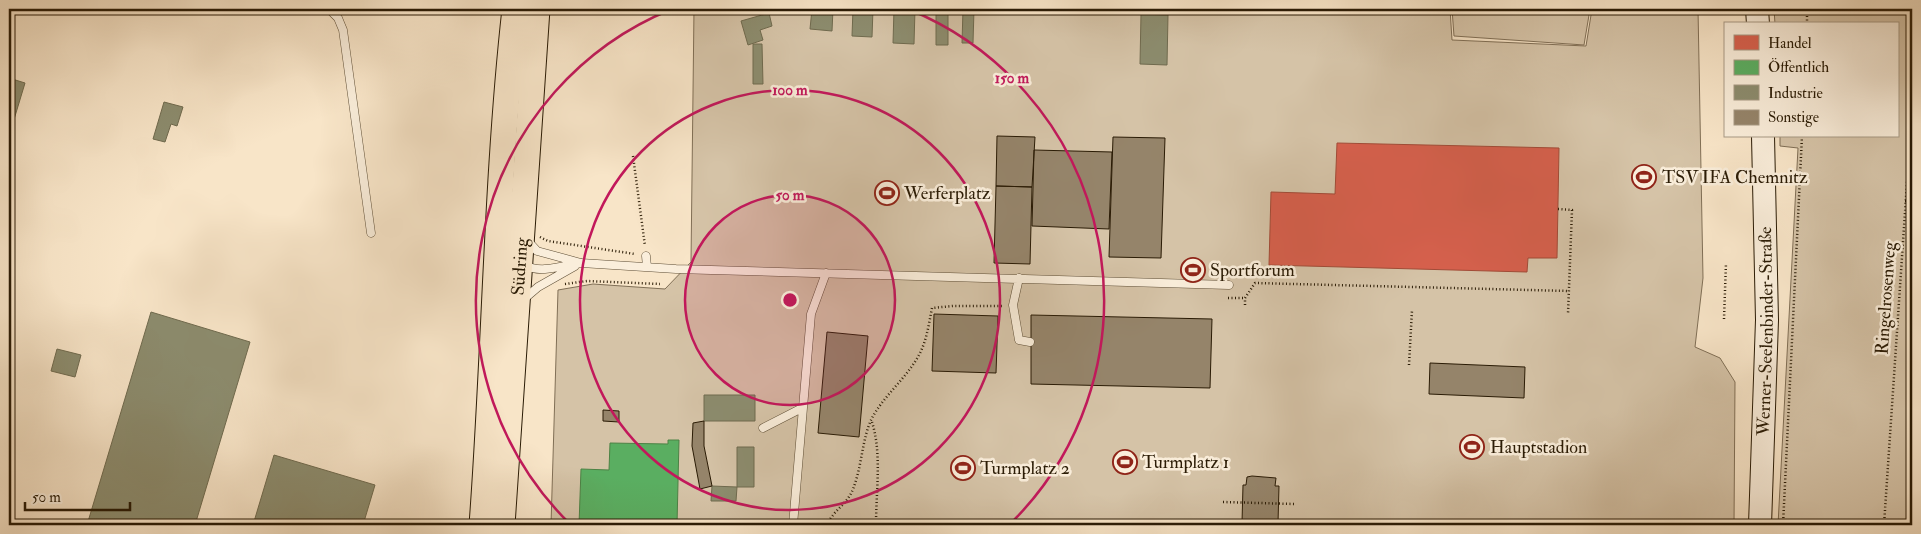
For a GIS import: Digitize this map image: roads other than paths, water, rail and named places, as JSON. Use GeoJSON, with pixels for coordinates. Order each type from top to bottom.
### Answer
{"type":"FeatureCollection","features":[{"type":"Feature","properties":{"kind":"main road","name":"Südring"},"geometry":{"type":"LineString","coordinates":[[502,525],[516,308],[510,62],[515,9]]}},
{"type":"Feature","properties":{"kind":"main road","name":"Südring"},"geometry":{"type":"LineString","coordinates":[[482,525],[490,415],[516,247],[537,9]]}},
{"type":"Feature","properties":{"kind":"main road"},"geometry":{"type":"LineString","coordinates":[[1757,9],[1758,22]]}},
{"type":"Feature","properties":{"kind":"main road","name":"Werner-Seelenbinder-Straße"},"geometry":{"type":"LineString","coordinates":[[1760,525],[1767,320],[1763,138]]}},
{"type":"Feature","properties":{"kind":"lane"},"geometry":{"type":"LineString","coordinates":[[329,9],[338,18],[343,30],[371,233]]}},
{"type":"Feature","properties":{"kind":"lane"},"geometry":{"type":"LineString","coordinates":[[516,247],[535,270],[580,263]]}},
{"type":"Feature","properties":{"kind":"lane"},"geometry":{"type":"LineString","coordinates":[[516,247],[580,263],[647,267],[1228,285]]}},
{"type":"Feature","properties":{"kind":"lane"},"geometry":{"type":"LineString","coordinates":[[646,256],[647,267]]}},
{"type":"Feature","properties":{"kind":"lane"},"geometry":{"type":"LineString","coordinates":[[516,308],[538,287],[580,263]]}},
{"type":"Feature","properties":{"kind":"lane"},"geometry":{"type":"LineString","coordinates":[[793,525],[799,477],[802,408],[811,314],[826,273]]}},
{"type":"Feature","properties":{"kind":"lane"},"geometry":{"type":"LineString","coordinates":[[1019,278],[1013,305],[1019,340],[1030,342]]}},
{"type":"Feature","properties":{"kind":"lane"},"geometry":{"type":"LineString","coordinates":[[764,428],[802,408]]}},
{"type":"Feature","properties":{"kind":"place","name":"TSV IFA Chemnitz"},"geometry":{"type":"Point","coordinates":[1644,177]}},
{"type":"Feature","properties":{"kind":"place","name":"Werferplatz"},"geometry":{"type":"Point","coordinates":[887,193]}},
{"type":"Feature","properties":{"kind":"place","name":"Sportforum"},"geometry":{"type":"Point","coordinates":[1193,270]}},
{"type":"Feature","properties":{"kind":"place","name":"Hauptstadion"},"geometry":{"type":"Point","coordinates":[1472,447]}},
{"type":"Feature","properties":{"kind":"place","name":"Turmplatz 1"},"geometry":{"type":"Point","coordinates":[1125,462]}},
{"type":"Feature","properties":{"kind":"place","name":"Turmplatz 2"},"geometry":{"type":"Point","coordinates":[963,468]}}]}
